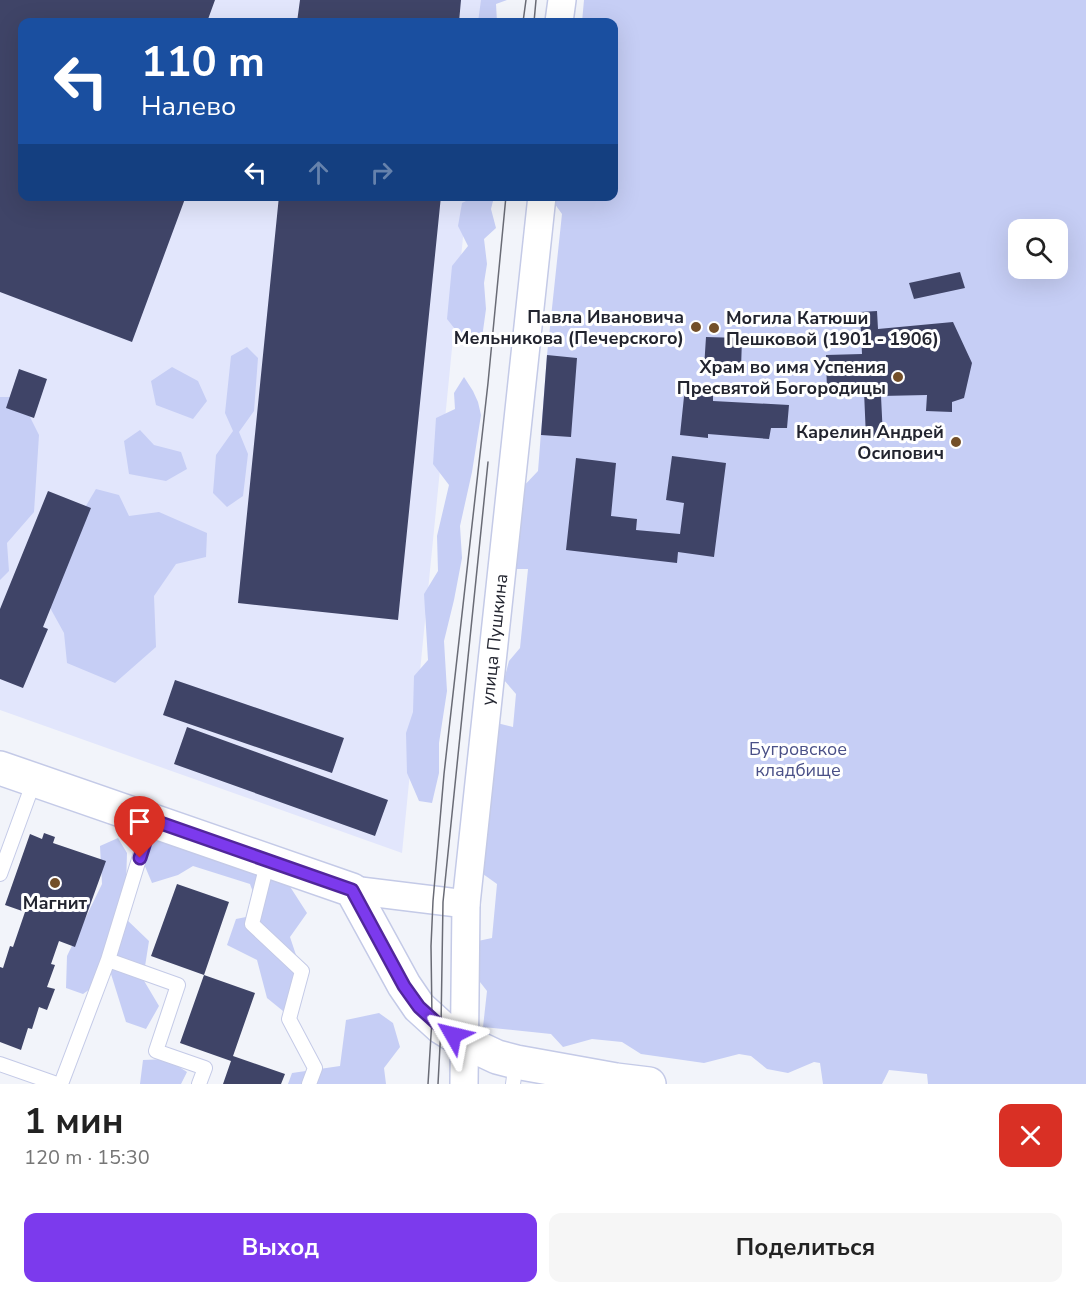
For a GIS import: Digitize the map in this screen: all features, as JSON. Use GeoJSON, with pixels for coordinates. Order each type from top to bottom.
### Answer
{"type":"FeatureCollection","features":[{"type":"Feature","properties":{"kind":"street"},"geometry":{"type":"LineString","coordinates":[[560,18],[562,0]]}},
{"type":"Feature","properties":{"kind":"street","name":"улица Пушкина"},"geometry":{"type":"LineString","coordinates":[[464,1084],[466,904],[541,201]]}},
{"type":"Feature","properties":{"kind":"street"},"geometry":{"type":"LineString","coordinates":[[0,768],[352,890],[466,904]]}},
{"type":"Feature","properties":{"kind":"street"},"geometry":{"type":"LineString","coordinates":[[352,890],[404,986],[419,1007],[441,1027],[465,1042],[497,1057],[515,1073],[650,1084]]}},
{"type":"Feature","properties":{"kind":"street"},"geometry":{"type":"LineString","coordinates":[[379,939],[377,916],[383,902],[391,895]]}},
{"type":"Feature","properties":{"kind":"lane"},"geometry":{"type":"LineString","coordinates":[[0,874],[34,781]]}},
{"type":"Feature","properties":{"kind":"lane"},"geometry":{"type":"LineString","coordinates":[[0,1064],[59,1084],[108,960],[152,820]]}},
{"type":"Feature","properties":{"kind":"lane"},"geometry":{"type":"LineString","coordinates":[[268,860],[252,924],[302,971],[289,1019],[315,1068],[309,1084]]}},
{"type":"Feature","properties":{"kind":"lane"},"geometry":{"type":"LineString","coordinates":[[108,960],[178,985],[156,1051],[205,1068],[199,1084]]}},
{"type":"Feature","properties":{"kind":"shaded area"},"geometry":{"type":"Polygon","coordinates":[[[0,0],[486,0],[484,18],[18,18],[18,201],[467,201],[402,853],[0,710],[0,0]]]}},
{"type":"Feature","properties":{"kind":"green space"},"geometry":{"type":"Polygon","coordinates":[[[481,0],[507,0],[496,4],[497,18],[479,18],[481,0]]]}},
{"type":"Feature","properties":{"kind":"green space","name":"Бугровское кладбище"},"geometry":{"type":"Polygon","coordinates":[[[584,0],[1086,0],[1086,1084],[928,1084],[927,1074],[889,1070],[882,1084],[823,1084],[820,1063],[814,1062],[788,1073],[767,1069],[751,1056],[739,1054],[704,1063],[641,1054],[622,1042],[592,1039],[563,1047],[551,1034],[483,1027],[487,991],[473,973],[478,941],[492,938],[497,884],[483,874],[497,723],[513,727],[516,694],[504,680],[509,661],[520,648],[528,569],[514,569],[511,542],[521,526],[519,491],[538,471],[547,355],[562,214],[553,201],[618,201],[618,18],[582,18],[584,0]]]}},
{"type":"Feature","properties":{"kind":"green space"},"geometry":{"type":"Polygon","coordinates":[[[493,201],[491,209],[496,228],[484,239],[487,264],[484,283],[486,309],[482,338],[462,338],[447,319],[452,266],[468,246],[458,226],[462,203],[493,201]]]}},
{"type":"Feature","properties":{"kind":"green space"},"geometry":{"type":"Polygon","coordinates":[[[247,347],[258,358],[254,411],[239,432],[248,454],[243,496],[227,507],[213,493],[216,455],[233,431],[225,413],[231,356],[247,347]]]}},
{"type":"Feature","properties":{"kind":"green space"},"geometry":{"type":"Polygon","coordinates":[[[172,367],[198,381],[207,401],[193,419],[156,405],[151,381],[172,367]]]}},
{"type":"Feature","properties":{"kind":"green space"},"geometry":{"type":"Polygon","coordinates":[[[464,377],[478,402],[481,415],[460,526],[462,558],[444,641],[447,691],[439,743],[439,773],[432,803],[419,801],[407,773],[406,733],[413,712],[414,676],[428,660],[424,594],[438,571],[437,536],[449,485],[433,464],[436,418],[455,409],[454,393],[464,377]]]}},
{"type":"Feature","properties":{"kind":"green space"},"geometry":{"type":"Polygon","coordinates":[[[0,397],[20,397],[39,435],[34,512],[7,543],[9,571],[0,580],[0,397]]]}},
{"type":"Feature","properties":{"kind":"green space"},"geometry":{"type":"Polygon","coordinates":[[[140,430],[154,445],[181,452],[187,469],[166,481],[129,474],[124,441],[140,430]]]}},
{"type":"Feature","properties":{"kind":"green space"},"geometry":{"type":"Polygon","coordinates":[[[96,489],[119,495],[129,516],[159,512],[207,533],[206,557],[176,564],[154,596],[156,647],[115,683],[67,663],[64,633],[43,595],[71,531],[96,489]]]}},
{"type":"Feature","properties":{"kind":"green space"},"geometry":{"type":"Polygon","coordinates":[[[159,836],[278,868],[307,913],[290,937],[305,982],[283,1011],[267,998],[257,960],[227,945],[236,919],[261,914],[250,884],[193,866],[178,875],[152,883],[139,852],[159,836]]]}},
{"type":"Feature","properties":{"kind":"green space"},"geometry":{"type":"Polygon","coordinates":[[[118,838],[127,853],[125,918],[149,941],[143,979],[159,1006],[146,1029],[126,1022],[111,974],[83,994],[66,988],[67,956],[102,884],[100,846],[118,838]]]}},
{"type":"Feature","properties":{"kind":"green space"},"geometry":{"type":"Polygon","coordinates":[[[379,1013],[393,1023],[400,1047],[384,1068],[386,1084],[288,1084],[292,1073],[340,1066],[346,1020],[379,1013]]]}},
{"type":"Feature","properties":{"kind":"green space"},"geometry":{"type":"Polygon","coordinates":[[[167,1059],[187,1072],[181,1084],[140,1084],[143,1060],[167,1059]]]}},
{"type":"Feature","properties":{"kind":"building"},"geometry":{"type":"Polygon","coordinates":[[[0,0],[215,0],[208,18],[18,18],[18,201],[184,201],[132,342],[0,292],[0,0]]]}},
{"type":"Feature","properties":{"kind":"building"},"geometry":{"type":"Polygon","coordinates":[[[300,0],[461,0],[459,18],[298,18],[300,0]]]}},
{"type":"Feature","properties":{"kind":"building"},"geometry":{"type":"Polygon","coordinates":[[[278,201],[440,201],[398,620],[238,603],[278,201]]]}},
{"type":"Feature","properties":{"kind":"building"},"geometry":{"type":"Polygon","coordinates":[[[960,272],[965,288],[914,299],[909,283],[960,272]]]}},
{"type":"Feature","properties":{"kind":"building","name":"Храм во имя Успения Пресвятой Богородицы"},"geometry":{"type":"Polygon","coordinates":[[[877,311],[878,329],[953,322],[972,363],[964,398],[952,402],[952,412],[926,411],[927,395],[881,396],[883,437],[866,438],[864,391],[827,392],[826,355],[862,354],[860,312],[877,311]]]}},
{"type":"Feature","properties":{"kind":"building"},"geometry":{"type":"Polygon","coordinates":[[[706,337],[742,338],[741,369],[704,368],[706,337]]]}},
{"type":"Feature","properties":{"kind":"building"},"geometry":{"type":"Polygon","coordinates":[[[547,355],[577,358],[571,437],[541,435],[547,355]]]}},
{"type":"Feature","properties":{"kind":"building"},"geometry":{"type":"Polygon","coordinates":[[[19,369],[47,379],[34,418],[6,408],[19,369]]]}},
{"type":"Feature","properties":{"kind":"building"},"geometry":{"type":"Polygon","coordinates":[[[685,387],[713,390],[713,401],[789,405],[787,428],[771,428],[769,439],[708,434],[708,438],[680,435],[685,387]]]}},
{"type":"Feature","properties":{"kind":"building"},"geometry":{"type":"Polygon","coordinates":[[[672,456],[726,463],[714,557],[678,552],[677,563],[566,550],[576,458],[616,463],[611,516],[637,519],[636,530],[680,534],[684,503],[666,500],[672,456]]]}},
{"type":"Feature","properties":{"kind":"building"},"geometry":{"type":"Polygon","coordinates":[[[48,491],[91,508],[43,627],[48,629],[23,688],[0,679],[0,609],[48,491]]]}},
{"type":"Feature","properties":{"kind":"building"},"geometry":{"type":"Polygon","coordinates":[[[175,680],[344,738],[332,773],[163,715],[175,680]]]}},
{"type":"Feature","properties":{"kind":"building"},"geometry":{"type":"Polygon","coordinates":[[[187,727],[388,800],[375,836],[174,764],[187,727]]]}},
{"type":"Feature","properties":{"kind":"building"},"geometry":{"type":"Polygon","coordinates":[[[44,833],[55,837],[53,843],[106,861],[75,947],[59,941],[51,964],[55,965],[47,987],[55,989],[47,1010],[39,1007],[32,1029],[28,1028],[21,1050],[0,1042],[0,967],[3,968],[10,946],[13,947],[25,912],[5,905],[30,834],[42,839],[44,833]]]}},
{"type":"Feature","properties":{"kind":"building"},"geometry":{"type":"Polygon","coordinates":[[[177,884],[229,902],[204,975],[151,956],[177,884]]]}},
{"type":"Feature","properties":{"kind":"building"},"geometry":{"type":"Polygon","coordinates":[[[204,975],[255,993],[233,1056],[285,1074],[281,1084],[223,1084],[231,1061],[180,1043],[204,975]]]}},
{"type":"Feature","properties":{"kind":"tram line"},"geometry":{"type":"LineString","coordinates":[[524,18],[526,0]]}},
{"type":"Feature","properties":{"kind":"tram line"},"geometry":{"type":"LineString","coordinates":[[534,18],[536,0]]}},
{"type":"Feature","properties":{"kind":"tram line"},"geometry":{"type":"LineString","coordinates":[[428,1084],[432,1019],[433,901],[444,774],[488,383],[506,201]]}},
{"type":"Feature","properties":{"kind":"tram line"},"geometry":{"type":"LineString","coordinates":[[438,1084],[443,902],[488,462]]}},
{"type":"Feature","properties":{"kind":"place","name":"Павла Ивановича Мельникова (Печерского)"},"geometry":{"type":"Point","coordinates":[696,327]}},
{"type":"Feature","properties":{"kind":"place","name":"Могила Катюши Пешковой (1901 - 1906)"},"geometry":{"type":"Point","coordinates":[714,328]}},
{"type":"Feature","properties":{"kind":"place","name":"Храм во имя Успения Пресвятой Богородицы"},"geometry":{"type":"Point","coordinates":[898,377]}},
{"type":"Feature","properties":{"kind":"place","name":"Карелин Андрей Осипович"},"geometry":{"type":"Point","coordinates":[956,442]}},
{"type":"Feature","properties":{"kind":"place","name":"Магнит"},"geometry":{"type":"Point","coordinates":[55,883]}},
{"type":"Feature","properties":{"kind":"route"},"geometry":{"type":"LineString","coordinates":[[140,858],[152,820],[352,890],[404,986],[419,1007],[453,1035]]}}]}
